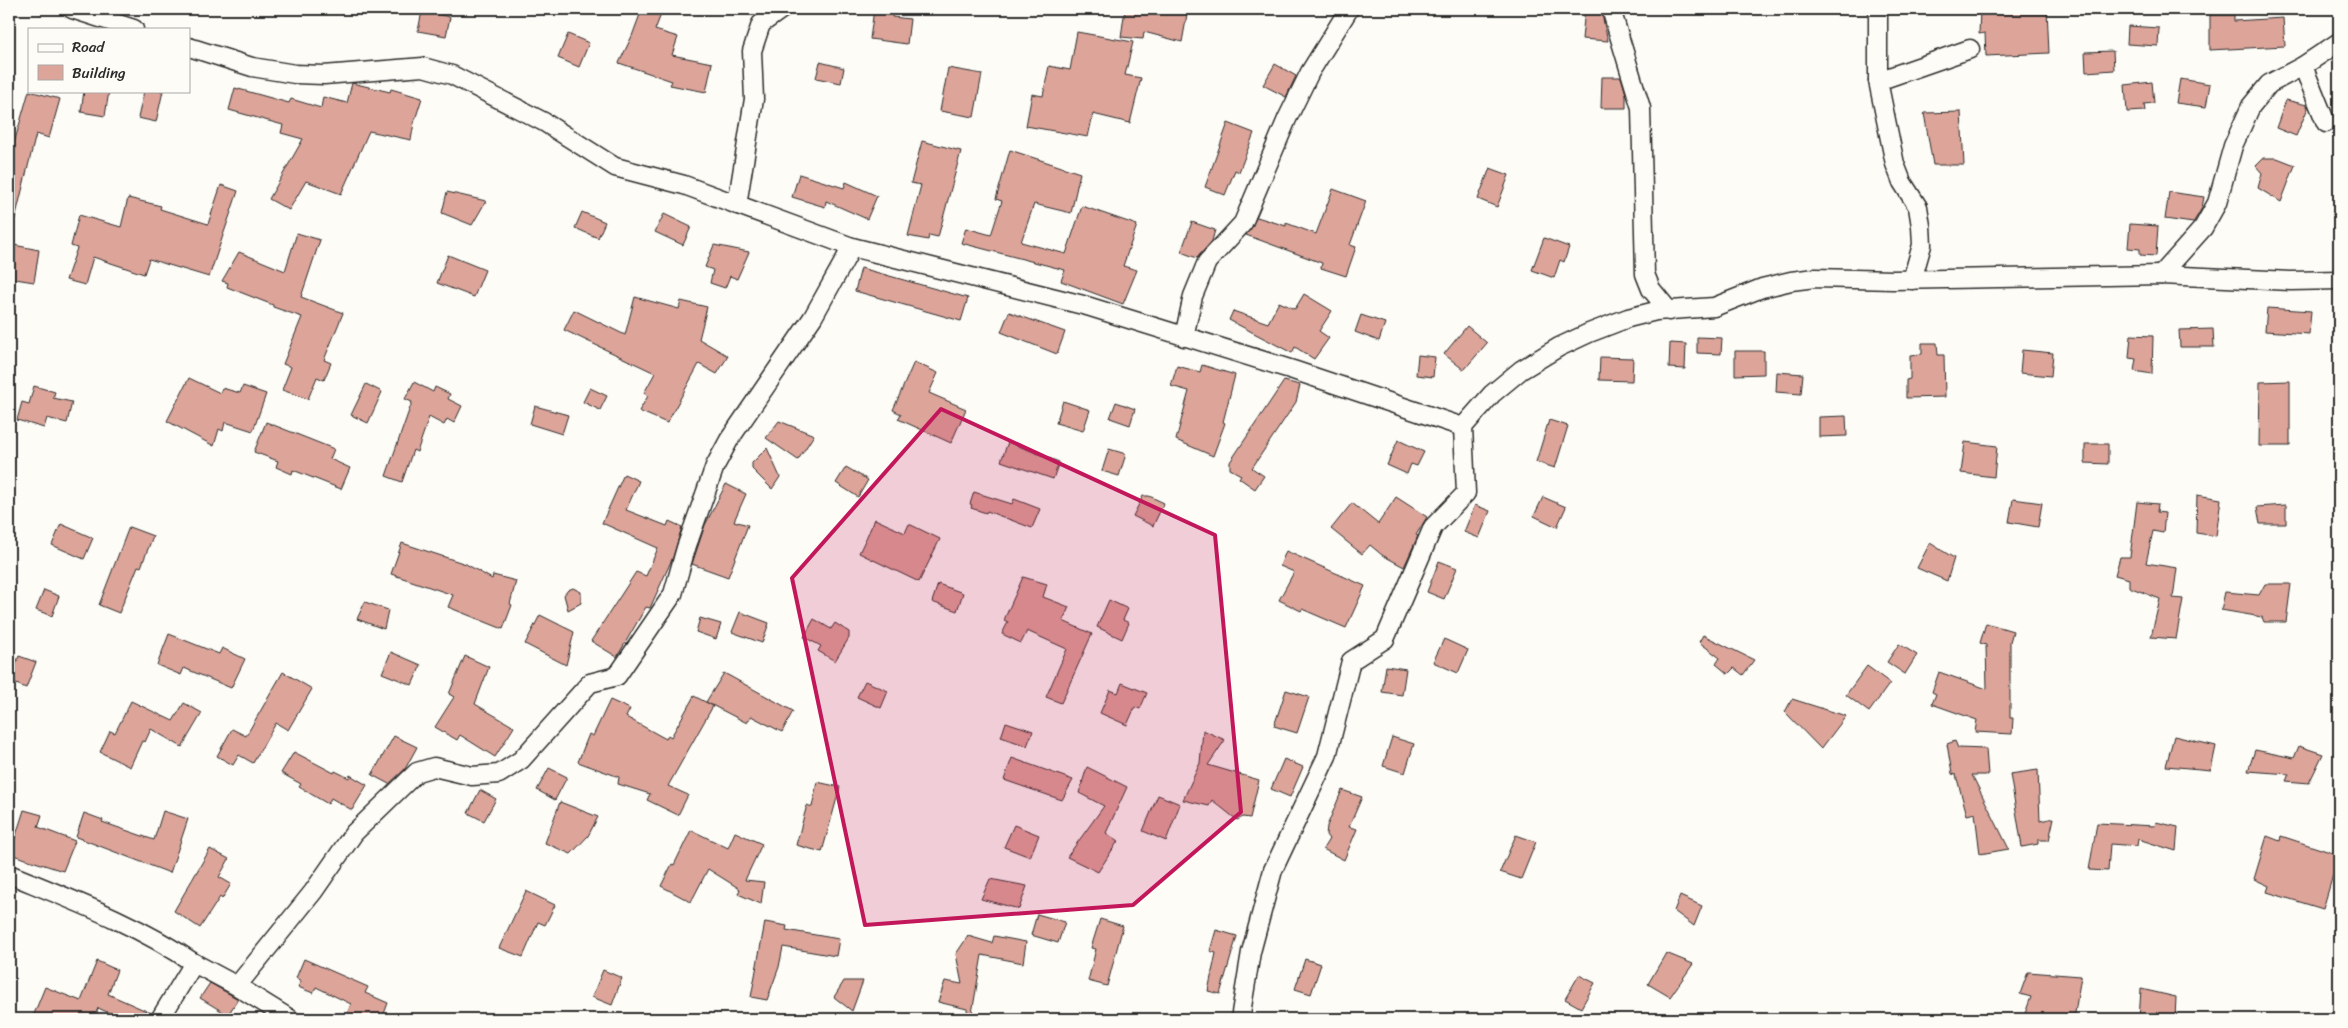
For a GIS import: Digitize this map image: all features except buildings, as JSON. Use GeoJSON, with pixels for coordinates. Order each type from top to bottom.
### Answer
{"type":"FeatureCollection","features":[{"type":"Feature","properties":{"kind":"street"},"geometry":{"type":"LineString","coordinates":[[72,9],[131,28]]}},
{"type":"Feature","properties":{"kind":"street"},"geometry":{"type":"LineString","coordinates":[[737,205],[754,99],[752,51],[761,24],[782,9]]}},
{"type":"Feature","properties":{"kind":"street"},"geometry":{"type":"LineString","coordinates":[[1184,337],[1194,296],[1208,262],[1243,223],[1306,80],[1349,9]]}},
{"type":"Feature","properties":{"kind":"street"},"geometry":{"type":"LineString","coordinates":[[1611,9],[1641,108],[1645,274],[1651,289],[1669,311]]}},
{"type":"Feature","properties":{"kind":"street"},"geometry":{"type":"LineString","coordinates":[[1878,9],[1878,80],[1895,164],[1902,182],[1918,207],[1921,226],[1922,245],[1912,280]]}},
{"type":"Feature","properties":{"kind":"street"},"geometry":{"type":"LineString","coordinates":[[2161,275],[2203,228],[2217,203],[2232,146],[2251,106],[2269,84],[2302,66],[2339,42]]}},
{"type":"Feature","properties":{"kind":"street"},"geometry":{"type":"LineString","coordinates":[[190,47],[252,67],[295,74],[324,76],[422,67],[452,75],[544,122],[615,167],[684,185],[852,247],[1087,306],[1293,370],[1463,427]]}},
{"type":"Feature","properties":{"kind":"street"},"geometry":{"type":"LineString","coordinates":[[1878,80],[1970,49]]}},
{"type":"Feature","properties":{"kind":"street"},"geometry":{"type":"LineString","coordinates":[[2302,66],[2326,123]]}},
{"type":"Feature","properties":{"kind":"street"},"geometry":{"type":"LineString","coordinates":[[237,986],[314,892],[354,833],[417,772],[434,767],[472,776],[498,774],[520,760],[590,683],[617,676],[673,594],[686,548],[715,466],[729,440],[813,317],[852,247]]}},
{"type":"Feature","properties":{"kind":"street"},"geometry":{"type":"LineString","coordinates":[[1240,1019],[1251,952],[1274,870],[1326,756],[1351,661],[1385,639],[1432,527],[1466,492],[1463,427],[1492,394],[1513,376],[1559,347],[1628,318],[1656,311],[1714,306],[1762,288],[1791,281],[1815,278],[1912,280],[2161,275],[2290,281],[2339,280]]}},
{"type":"Feature","properties":{"kind":"street"},"geometry":{"type":"LineString","coordinates":[[9,874],[112,916],[172,948],[194,963],[237,986],[290,1019]]}},
{"type":"Feature","properties":{"kind":"street"},"geometry":{"type":"LineString","coordinates":[[160,1019],[194,963]]}},
{"type":"Feature","properties":{"kind":"highlighted area"},"geometry":{"type":"Polygon","coordinates":[[[941,409],[1215,535],[1241,812],[1133,905],[865,925],[792,578],[941,409]]]}}]}
